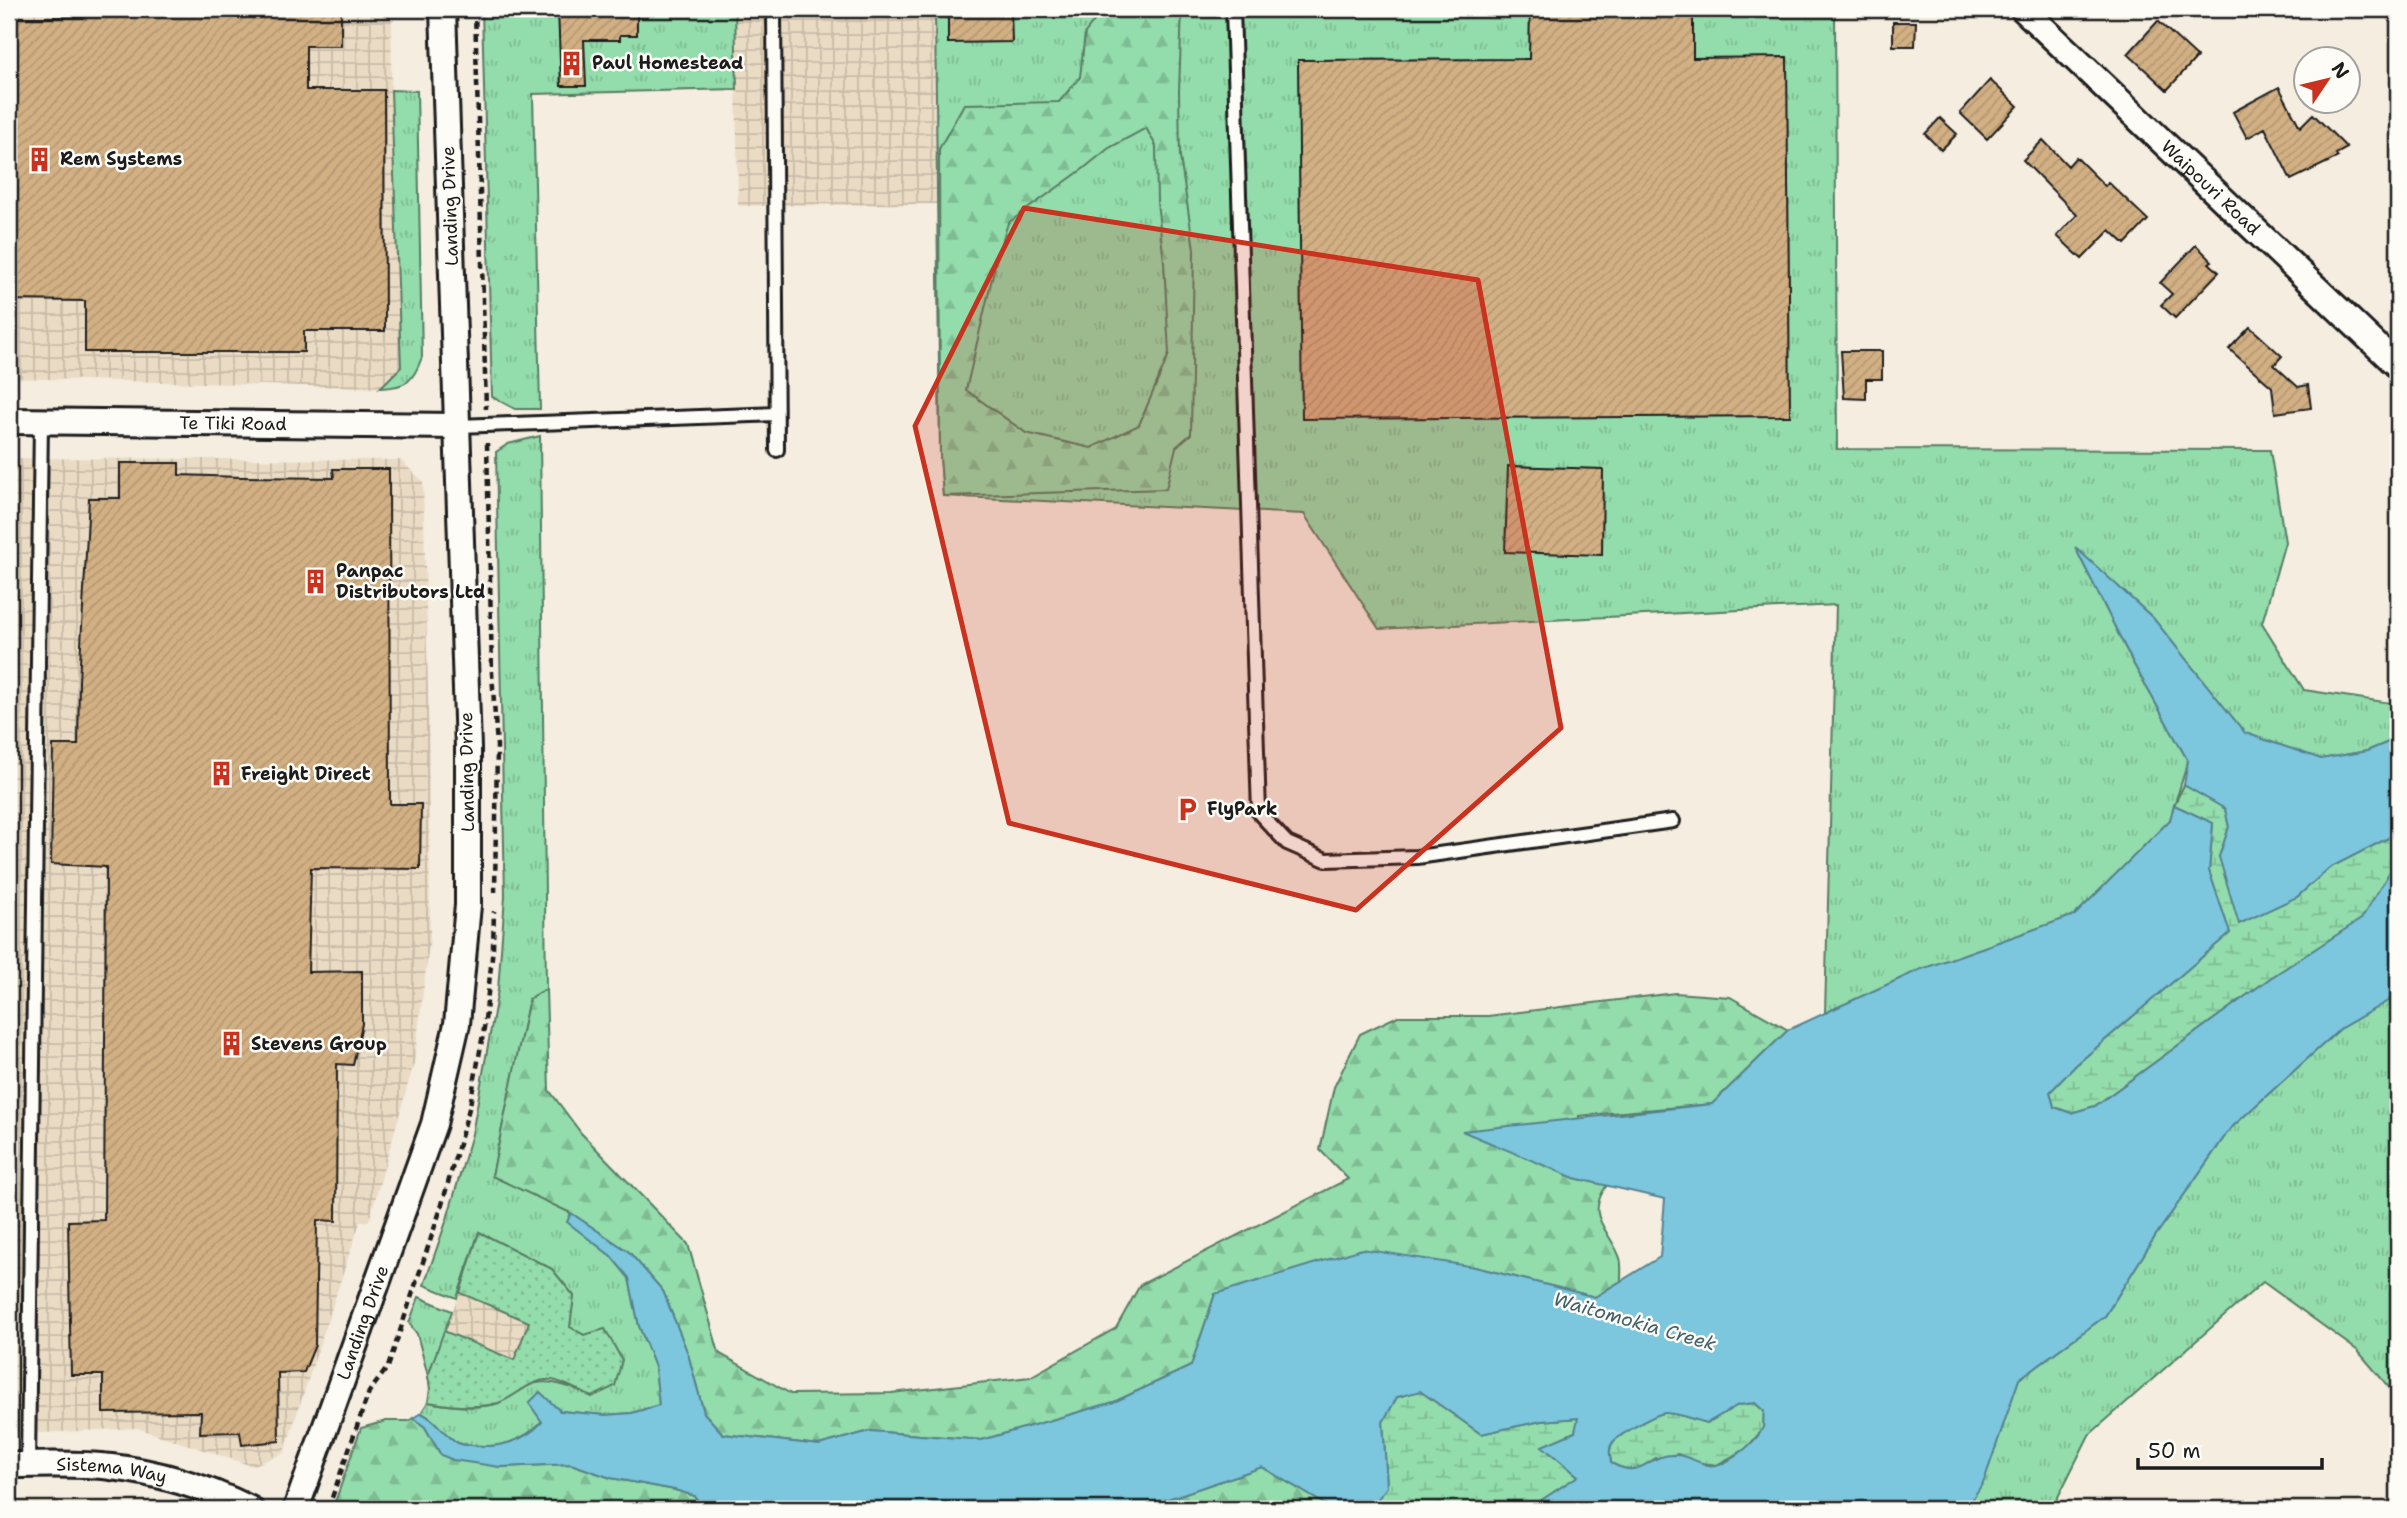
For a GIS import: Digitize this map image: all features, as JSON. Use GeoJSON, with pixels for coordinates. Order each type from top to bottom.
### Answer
{"type":"FeatureCollection","features":[{"type":"Feature","properties":{"kind":"street","name":"Landing Drive"},"geometry":{"type":"LineString","coordinates":[[296,1509],[434,1124],[457,1024],[468,905],[469,830],[443,9]]}},
{"type":"Feature","properties":{"kind":"street","name":"Waipouri Road"},"geometry":{"type":"LineString","coordinates":[[2023,9],[2398,366]]}},
{"type":"Feature","properties":{"kind":"street","name":"Te Tiki Road"},"geometry":{"type":"LineString","coordinates":[[9,421],[458,426]]}},
{"type":"Feature","properties":{"kind":"street","name":"Sistema Way"},"geometry":{"type":"LineString","coordinates":[[18,1465],[110,1466],[145,1472],[180,1481],[250,1509]]}},
{"type":"Feature","properties":{"kind":"lane"},"geometry":{"type":"LineString","coordinates":[[774,9],[777,450]]}},
{"type":"Feature","properties":{"kind":"lane"},"geometry":{"type":"LineString","coordinates":[[1233,9],[1259,813],[1287,843],[1326,860],[1417,857],[1673,821]]}},
{"type":"Feature","properties":{"kind":"lane"},"geometry":{"type":"LineString","coordinates":[[458,426],[776,414]]}},
{"type":"Feature","properties":{"kind":"lane"},"geometry":{"type":"LineString","coordinates":[[18,1465],[41,421]]}},
{"type":"Feature","properties":{"kind":"path"},"geometry":{"type":"LineString","coordinates":[[475,9],[486,390]]}},
{"type":"Feature","properties":{"kind":"highlighted area"},"geometry":{"type":"Polygon","coordinates":[[[1024,208],[1478,280],[1561,728],[1356,910],[1009,823],[915,426],[1024,208]]]}},
{"type":"Feature","properties":{"kind":"shaded area"},"geometry":{"type":"Polygon","coordinates":[[[9,9],[392,9],[391,90],[401,367],[380,388],[9,378],[9,9]]]}},
{"type":"Feature","properties":{"kind":"shaded area"},"geometry":{"type":"Polygon","coordinates":[[[735,9],[935,9],[938,204],[738,206],[735,9]]]}},
{"type":"Feature","properties":{"kind":"shaded area"},"geometry":{"type":"Polygon","coordinates":[[[9,458],[400,460],[423,481],[430,937],[414,1063],[369,1221],[360,1222],[284,1453],[252,1466],[137,1428],[42,1433],[9,1431],[9,458]]]}},
{"type":"Feature","properties":{"kind":"shaded area"},"geometry":{"type":"Polygon","coordinates":[[[460,1293],[530,1321],[514,1360],[444,1331],[460,1293]]]}},
{"type":"Feature","properties":{"kind":"shaded area"},"geometry":{"type":"Polygon","coordinates":[[[9,1503],[116,1504],[148,1509],[9,1509],[9,1503]]]}},
{"type":"Feature","properties":{"kind":"green space"},"geometry":{"type":"Polygon","coordinates":[[[482,9],[735,9],[737,89],[533,94],[540,409],[515,409],[492,397],[482,9]]]}},
{"type":"Feature","properties":{"kind":"green space"},"geometry":{"type":"Polygon","coordinates":[[[935,9],[1835,9],[1837,449],[2270,450],[2285,542],[2262,623],[2304,690],[2398,704],[2398,738],[2367,751],[2321,759],[2245,733],[2153,618],[2076,549],[2132,661],[2188,761],[2170,820],[2075,915],[1920,970],[1825,1013],[1836,605],[1379,629],[1304,514],[943,496],[940,456],[935,9]]]}},
{"type":"Feature","properties":{"kind":"green space"},"geometry":{"type":"Polygon","coordinates":[[[1103,9],[1182,9],[1180,157],[1194,249],[1191,434],[1176,447],[1166,489],[943,496],[940,456],[939,149],[964,104],[1059,102],[1080,77],[1085,33],[1103,9]],[[1146,128],[1109,148],[1008,223],[996,261],[966,390],[1026,433],[1091,448],[1139,425],[1169,354],[1164,262],[1157,202],[1156,146],[1146,128]]]}},
{"type":"Feature","properties":{"kind":"green space"},"geometry":{"type":"Polygon","coordinates":[[[391,90],[417,91],[422,357],[408,382],[380,388],[401,367],[391,90]]]}},
{"type":"Feature","properties":{"kind":"green space"},"geometry":{"type":"Polygon","coordinates":[[[540,436],[546,989],[529,999],[492,1176],[571,1213],[568,1222],[611,1256],[629,1278],[639,1326],[655,1367],[659,1405],[632,1413],[604,1415],[560,1411],[540,1393],[529,1403],[542,1421],[535,1428],[510,1442],[481,1446],[457,1442],[421,1413],[428,1402],[482,1406],[499,1403],[524,1387],[536,1383],[549,1382],[569,1387],[584,1335],[569,1327],[574,1296],[552,1269],[479,1232],[457,1298],[424,1285],[472,1134],[498,990],[505,896],[496,452],[508,444],[540,436]]]}},
{"type":"Feature","properties":{"kind":"green space"},"geometry":{"type":"Polygon","coordinates":[[[2184,785],[2225,808],[2229,827],[2219,857],[2297,897],[2329,868],[2398,833],[2398,868],[2391,870],[2362,919],[2269,979],[2095,1106],[2071,1113],[2054,1107],[2050,1092],[2076,1065],[2230,933],[2209,871],[2213,823],[2174,805],[2184,785]]]}},
{"type":"Feature","properties":{"kind":"green space"},"geometry":{"type":"Polygon","coordinates":[[[546,989],[549,1090],[581,1133],[688,1244],[719,1353],[791,1394],[891,1393],[1030,1377],[1116,1328],[1140,1285],[1348,1179],[1320,1150],[1334,1087],[1360,1034],[1398,1016],[1488,1016],[1675,993],[1730,997],[1788,1030],[1712,1104],[1579,1116],[1574,1178],[1607,1185],[1601,1196],[1598,1214],[1621,1263],[1621,1281],[1595,1297],[1475,1267],[1215,1294],[1191,1366],[1114,1402],[982,1440],[870,1431],[819,1445],[723,1434],[704,1413],[688,1354],[663,1291],[629,1252],[571,1213],[492,1176],[529,999],[546,989]]]}},
{"type":"Feature","properties":{"kind":"green space"},"geometry":{"type":"Polygon","coordinates":[[[2398,995],[2398,1398],[2358,1351],[2263,1282],[2089,1435],[2052,1509],[1966,1509],[1984,1480],[2019,1379],[2105,1316],[2156,1235],[2230,1129],[2341,1028],[2398,995]]]}},
{"type":"Feature","properties":{"kind":"green space"},"geometry":{"type":"Polygon","coordinates":[[[479,1232],[552,1269],[574,1296],[570,1327],[584,1335],[605,1329],[622,1360],[615,1386],[592,1397],[562,1383],[544,1380],[490,1405],[463,1406],[428,1402],[428,1376],[444,1331],[514,1360],[529,1322],[460,1293],[479,1232]]]}},
{"type":"Feature","properties":{"kind":"green space"},"geometry":{"type":"Polygon","coordinates":[[[419,1297],[452,1311],[428,1376],[417,1334],[409,1323],[419,1297]]]}},
{"type":"Feature","properties":{"kind":"green space"},"geometry":{"type":"Polygon","coordinates":[[[1420,1391],[1481,1434],[1541,1421],[1579,1418],[1575,1432],[1543,1446],[1578,1476],[1528,1509],[1370,1509],[1387,1486],[1383,1422],[1397,1397],[1420,1391]]]}},
{"type":"Feature","properties":{"kind":"green space"},"geometry":{"type":"Polygon","coordinates":[[[1755,1403],[1764,1411],[1763,1429],[1746,1449],[1717,1465],[1695,1462],[1678,1454],[1656,1458],[1637,1470],[1623,1469],[1611,1463],[1611,1444],[1654,1417],[1670,1413],[1707,1423],[1738,1405],[1755,1403]]]}},
{"type":"Feature","properties":{"kind":"green space"},"geometry":{"type":"Polygon","coordinates":[[[413,1418],[425,1427],[441,1455],[500,1467],[571,1464],[611,1478],[695,1496],[702,1509],[333,1508],[361,1428],[386,1421],[409,1421],[413,1418]]]}},
{"type":"Feature","properties":{"kind":"green space"},"geometry":{"type":"Polygon","coordinates":[[[1262,1467],[1333,1509],[1138,1509],[1262,1467]]]}},
{"type":"Feature","properties":{"kind":"water"},"geometry":{"type":"Polygon","coordinates":[[[2075,547],[2153,618],[2245,733],[2321,759],[2367,751],[2398,738],[2398,833],[2329,868],[2297,897],[2239,924],[2219,857],[2229,827],[2225,809],[2184,785],[2188,761],[2132,661],[2075,547]]]}},
{"type":"Feature","properties":{"kind":"water","name":"Waitomokia Creek"},"geometry":{"type":"Polygon","coordinates":[[[2174,805],[2213,823],[2209,871],[2230,933],[2076,1065],[2050,1092],[2054,1107],[2071,1113],[2095,1106],[2269,979],[2361,919],[2391,870],[2398,868],[2398,995],[2341,1028],[2230,1129],[2156,1235],[2105,1316],[2019,1379],[1984,1481],[1966,1509],[1528,1509],[1578,1476],[1542,1446],[1575,1432],[1578,1418],[1541,1421],[1481,1434],[1420,1391],[1397,1397],[1383,1422],[1387,1487],[1370,1509],[1333,1509],[1262,1467],[1138,1509],[702,1509],[695,1496],[611,1478],[571,1464],[500,1467],[453,1460],[441,1455],[425,1427],[413,1418],[421,1413],[460,1444],[491,1446],[527,1435],[542,1422],[529,1403],[540,1392],[560,1411],[605,1415],[632,1413],[659,1405],[655,1367],[639,1326],[629,1278],[611,1256],[567,1222],[571,1213],[629,1252],[663,1291],[688,1354],[704,1413],[723,1434],[819,1445],[870,1431],[982,1440],[1114,1402],[1191,1366],[1215,1294],[1362,1249],[1475,1267],[1595,1297],[1660,1257],[1665,1199],[1574,1178],[1462,1131],[1712,1104],[1788,1030],[1919,970],[2075,915],[2170,820],[2174,805]],[[1755,1403],[1738,1405],[1707,1423],[1675,1414],[1660,1414],[1638,1425],[1611,1444],[1611,1463],[1631,1469],[1657,1458],[1676,1455],[1707,1465],[1724,1463],[1756,1438],[1763,1427],[1764,1411],[1755,1403]]]}},
{"type":"Feature","properties":{"kind":"building"},"geometry":{"type":"Polygon","coordinates":[[[84,9],[341,9],[341,46],[306,46],[306,90],[384,90],[385,331],[304,331],[304,352],[85,352],[85,301],[9,300],[9,17],[84,17],[84,9]]]}},
{"type":"Feature","properties":{"kind":"building","name":"Paul Homestead"},"geometry":{"type":"Polygon","coordinates":[[[558,9],[634,9],[637,14],[637,35],[620,35],[620,40],[584,40],[586,86],[561,86],[558,9]]]}},
{"type":"Feature","properties":{"kind":"building"},"geometry":{"type":"Polygon","coordinates":[[[965,9],[1011,9],[1012,42],[948,43],[948,14],[965,14],[965,9]]]}},
{"type":"Feature","properties":{"kind":"building"},"geometry":{"type":"Polygon","coordinates":[[[1530,9],[1693,9],[1693,58],[1787,57],[1790,416],[1302,419],[1298,60],[1529,59],[1530,9]]]}},
{"type":"Feature","properties":{"kind":"building"},"geometry":{"type":"Polygon","coordinates":[[[2158,21],[2197,57],[2167,90],[2128,54],[2158,21]]]}},
{"type":"Feature","properties":{"kind":"building"},"geometry":{"type":"Polygon","coordinates":[[[1893,22],[1916,22],[1915,46],[1893,46],[1893,22]]]}},
{"type":"Feature","properties":{"kind":"building"},"geometry":{"type":"Polygon","coordinates":[[[1990,80],[2018,106],[1987,139],[1960,113],[1990,80]]]}},
{"type":"Feature","properties":{"kind":"building"},"geometry":{"type":"Polygon","coordinates":[[[2279,87],[2300,127],[2311,116],[2315,116],[2347,148],[2336,154],[2338,157],[2291,180],[2265,128],[2247,138],[2233,112],[2279,87]]]}},
{"type":"Feature","properties":{"kind":"building"},"geometry":{"type":"Polygon","coordinates":[[[1940,118],[1957,134],[1941,150],[1925,134],[1940,118]]]}},
{"type":"Feature","properties":{"kind":"building"},"geometry":{"type":"Polygon","coordinates":[[[2043,140],[2068,166],[2076,157],[2105,186],[2108,182],[2148,220],[2125,244],[2110,230],[2082,259],[2057,236],[2077,215],[2023,160],[2043,140]]]}},
{"type":"Feature","properties":{"kind":"building"},"geometry":{"type":"Polygon","coordinates":[[[2196,245],[2219,272],[2175,318],[2161,305],[2172,294],[2160,283],[2196,245]]]}},
{"type":"Feature","properties":{"kind":"building"},"geometry":{"type":"Polygon","coordinates":[[[2250,327],[2282,356],[2274,365],[2298,387],[2308,385],[2311,408],[2275,413],[2272,387],[2229,349],[2250,327]]]}},
{"type":"Feature","properties":{"kind":"building"},"geometry":{"type":"Polygon","coordinates":[[[1841,351],[1882,351],[1882,379],[1866,379],[1866,399],[1844,398],[1841,351]]]}},
{"type":"Feature","properties":{"kind":"building"},"geometry":{"type":"Polygon","coordinates":[[[120,463],[179,463],[179,475],[242,477],[334,478],[333,469],[389,469],[390,804],[421,804],[420,869],[311,868],[308,972],[362,971],[362,1024],[353,1065],[337,1064],[336,1221],[317,1220],[315,1345],[304,1372],[278,1373],[279,1441],[242,1445],[240,1432],[200,1433],[201,1412],[103,1413],[103,1375],[71,1375],[68,1221],[104,1220],[106,867],[51,864],[53,745],[78,745],[89,498],[120,498],[120,463]]]}},
{"type":"Feature","properties":{"kind":"building"},"geometry":{"type":"Polygon","coordinates":[[[1508,466],[1603,469],[1602,555],[1505,552],[1508,466]]]}},
{"type":"Feature","properties":{"kind":"place","name":"Paul Homestead"},"geometry":{"type":"Point","coordinates":[572,63]}},
{"type":"Feature","properties":{"kind":"place","name":"Rem Systems"},"geometry":{"type":"Point","coordinates":[40,159]}},
{"type":"Feature","properties":{"kind":"place","name":"Panpac Distributors Ltd"},"geometry":{"type":"Point","coordinates":[316,581]}},
{"type":"Feature","properties":{"kind":"place","name":"Freight Direct"},"geometry":{"type":"Point","coordinates":[221,774]}},
{"type":"Feature","properties":{"kind":"place","name":"FlyPark"},"geometry":{"type":"Point","coordinates":[1187,809]}},
{"type":"Feature","properties":{"kind":"place","name":"Stevens Group"},"geometry":{"type":"Point","coordinates":[231,1044]}}]}
